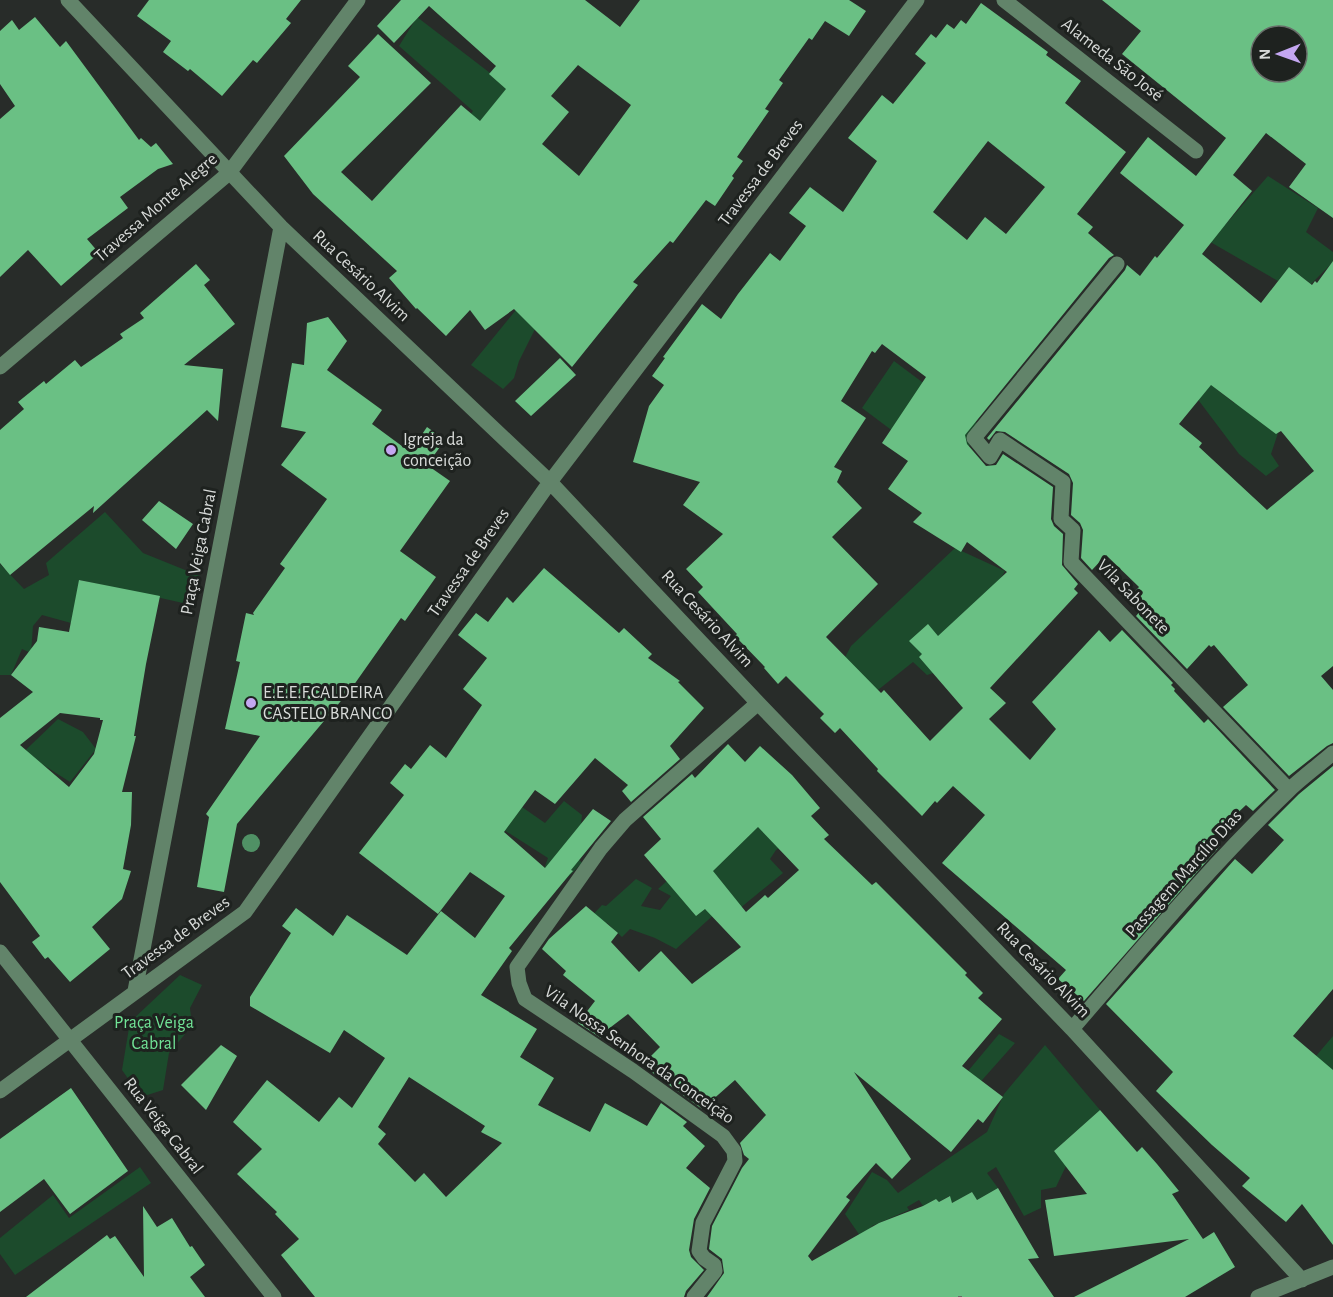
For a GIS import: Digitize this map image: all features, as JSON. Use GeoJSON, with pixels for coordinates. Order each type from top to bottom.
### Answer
{"type":"FeatureCollection","features":[{"type":"Feature","properties":{"kind":"street","name":"Rua Cesário Alvim"},"geometry":{"type":"LineString","coordinates":[[68,0],[281,227],[550,482],[758,703],[1072,1029],[1302,1280]]}},
{"type":"Feature","properties":{"kind":"street","name":"Travessa Monte Alegre"},"geometry":{"type":"LineString","coordinates":[[0,368],[229,173],[358,0]]}},
{"type":"Feature","properties":{"kind":"street","name":"Travessa de Breves"},"geometry":{"type":"LineString","coordinates":[[0,1091],[245,912],[550,482],[917,0]]}},
{"type":"Feature","properties":{"kind":"street","name":"Alameda São José"},"geometry":{"type":"LineString","coordinates":[[1004,0],[1196,151]]}},
{"type":"Feature","properties":{"kind":"street","name":"Praça Veiga Cabral"},"geometry":{"type":"LineString","coordinates":[[135,991],[281,227]]}},
{"type":"Feature","properties":{"kind":"street","name":"Vila Sabonete"},"geometry":{"type":"LineString","coordinates":[[1117,264],[974,438],[990,458],[1000,440],[1063,482],[1061,519],[1073,530],[1071,561],[1289,790]]}},
{"type":"Feature","properties":{"kind":"street","name":"Vila Nossa Senhora da Conceição"},"geometry":{"type":"LineString","coordinates":[[694,1297],[715,1271],[714,1265],[699,1251],[701,1228],[735,1161],[734,1151],[723,1136],[642,1077],[525,999],[519,983],[518,967],[601,848],[625,820],[758,703]]}},
{"type":"Feature","properties":{"kind":"street","name":"Passagem Marcílio Dias"},"geometry":{"type":"LineString","coordinates":[[1072,1029],[1197,885],[1289,790],[1333,753]]}},
{"type":"Feature","properties":{"kind":"street","name":"Rua Veiga Cabral"},"geometry":{"type":"LineString","coordinates":[[0,952],[274,1297]]}},
{"type":"Feature","properties":{"kind":"street"},"geometry":{"type":"LineString","coordinates":[[1258,1297],[1333,1267]]}},
{"type":"Feature","properties":{"kind":"green space"},"geometry":{"type":"Polygon","coordinates":[[[417,17],[546,116],[459,129],[473,111],[399,46],[417,17]]]}},
{"type":"Feature","properties":{"kind":"green space"},"geometry":{"type":"Polygon","coordinates":[[[1268,176],[1318,208],[1306,232],[1333,252],[1333,262],[1311,284],[1289,267],[1278,281],[1193,232],[1206,216],[1225,225],[1268,176]]]}},
{"type":"Feature","properties":{"kind":"green space"},"geometry":{"type":"Polygon","coordinates":[[[516,310],[535,329],[519,361],[514,378],[503,389],[471,365],[516,310]]]}},
{"type":"Feature","properties":{"kind":"green space"},"geometry":{"type":"Polygon","coordinates":[[[894,361],[977,423],[958,480],[862,408],[894,361]]]}},
{"type":"Feature","properties":{"kind":"green space"},"geometry":{"type":"Polygon","coordinates":[[[1261,372],[1278,433],[1271,454],[1279,466],[1266,476],[1239,454],[1181,377],[1225,374],[1215,388],[1234,403],[1261,372]]]}},
{"type":"Feature","properties":{"kind":"green space"},"geometry":{"type":"Polygon","coordinates":[[[105,512],[143,553],[200,576],[192,605],[80,580],[71,623],[42,615],[33,626],[31,653],[22,649],[11,675],[0,675],[0,564],[24,589],[49,575],[46,563],[105,512]]]}},
{"type":"Feature","properties":{"kind":"green space"},"geometry":{"type":"Polygon","coordinates":[[[955,548],[1005,571],[1001,578],[1016,589],[986,592],[930,644],[949,668],[927,675],[913,662],[878,690],[842,663],[851,646],[955,548]]]}},
{"type":"Feature","properties":{"kind":"green space"},"geometry":{"type":"Polygon","coordinates":[[[58,719],[83,732],[96,749],[70,782],[42,764],[29,780],[8,767],[58,719]]]}},
{"type":"Feature","properties":{"kind":"green space"},"geometry":{"type":"Polygon","coordinates":[[[564,801],[582,815],[581,825],[565,844],[582,863],[559,886],[544,869],[548,858],[496,825],[522,807],[545,823],[564,801]]]}},
{"type":"Feature","properties":{"kind":"green space"},"geometry":{"type":"Polygon","coordinates":[[[779,808],[802,830],[776,850],[770,859],[783,873],[728,918],[718,911],[676,949],[630,929],[622,937],[607,923],[598,928],[588,920],[602,905],[606,906],[636,879],[652,888],[641,906],[660,910],[671,896],[658,889],[678,871],[747,836],[779,808]]]}},
{"type":"Feature","properties":{"kind":"green space","name":"Praça Veiga Cabral"},"geometry":{"type":"Polygon","coordinates":[[[180,975],[202,985],[190,1008],[192,1026],[169,1053],[163,1090],[141,1097],[122,1070],[130,1022],[180,975]]]}},
{"type":"Feature","properties":{"kind":"green space"},"geometry":{"type":"Polygon","coordinates":[[[999,1034],[1015,1043],[959,1106],[958,1083],[999,1034]]]}},
{"type":"Feature","properties":{"kind":"green space"},"geometry":{"type":"Polygon","coordinates":[[[1333,1036],[1333,1074],[1305,1069],[1333,1036]]]}},
{"type":"Feature","properties":{"kind":"green space"},"geometry":{"type":"Polygon","coordinates":[[[1045,1045],[1100,1110],[1054,1151],[1066,1166],[1056,1187],[1041,1190],[1041,1208],[1024,1216],[996,1167],[987,1173],[998,1188],[977,1200],[972,1192],[952,1203],[949,1196],[939,1202],[936,1199],[923,1206],[919,1200],[907,1207],[909,1210],[872,1226],[865,1243],[845,1214],[872,1172],[887,1180],[898,1193],[987,1132],[1004,1094],[1045,1045]]]}},
{"type":"Feature","properties":{"kind":"green space"},"geometry":{"type":"Polygon","coordinates":[[[140,1167],[151,1183],[15,1275],[0,1254],[0,1238],[53,1195],[69,1218],[140,1167]]]}},
{"type":"Feature","properties":{"kind":"building"},"geometry":{"type":"Polygon","coordinates":[[[149,0],[301,0],[286,19],[291,23],[257,63],[253,60],[222,96],[190,69],[188,71],[163,52],[171,41],[137,16],[149,0]]]}},
{"type":"Feature","properties":{"kind":"building"},"geometry":{"type":"Polygon","coordinates":[[[401,0],[585,0],[620,27],[640,0],[849,0],[866,11],[849,36],[825,21],[812,40],[809,38],[779,80],[783,83],[765,109],[769,111],[737,157],[743,161],[715,206],[706,200],[673,243],[670,241],[633,282],[638,285],[572,367],[514,309],[485,330],[470,310],[446,336],[416,309],[389,278],[397,271],[313,194],[284,156],[360,77],[348,66],[378,34],[431,83],[341,172],[372,201],[461,105],[480,121],[506,89],[489,74],[496,66],[429,6],[394,43],[377,26],[401,0]],[[578,65],[551,96],[569,112],[542,144],[579,176],[631,105],[578,65]]]}},
{"type":"Feature","properties":{"kind":"building"},"geometry":{"type":"Polygon","coordinates":[[[1102,0],[1333,0],[1333,218],[1289,187],[1306,164],[1266,133],[1233,175],[1252,191],[1202,254],[1261,303],[1289,267],[1312,285],[1315,281],[1317,283],[1333,261],[1333,666],[1321,676],[1333,690],[1333,743],[1289,776],[1223,707],[1248,685],[1214,645],[1211,647],[1209,645],[1187,669],[1136,616],[1142,609],[1130,597],[1139,587],[1106,555],[1092,570],[1081,558],[1083,530],[1080,523],[1071,515],[1073,483],[1069,474],[1005,432],[996,431],[989,440],[987,438],[1127,265],[1140,276],[1184,225],[1120,173],[1148,137],[1196,176],[1226,138],[1122,54],[1141,31],[1102,0]],[[1211,385],[1179,424],[1202,443],[1199,447],[1267,510],[1314,471],[1281,431],[1276,434],[1211,385]]]}},
{"type":"Feature","properties":{"kind":"building"},"geometry":{"type":"Polygon","coordinates":[[[981,3],[1048,52],[1046,55],[1081,81],[1065,103],[1126,152],[1077,214],[1093,227],[1088,233],[1114,255],[1109,258],[965,435],[967,444],[986,466],[996,465],[1003,454],[1053,487],[1051,519],[1054,526],[1063,534],[1062,565],[1078,584],[1074,589],[1078,593],[990,688],[1006,703],[989,719],[1030,760],[1056,729],[1032,702],[1099,630],[1110,642],[1122,630],[1173,683],[1171,685],[1174,691],[1204,723],[1208,719],[1275,790],[1253,811],[1246,805],[1211,838],[1220,846],[1084,1001],[1058,979],[1066,970],[942,863],[985,815],[953,786],[922,816],[877,771],[878,769],[840,728],[835,733],[820,718],[824,714],[786,676],[778,684],[735,636],[737,634],[698,592],[703,587],[686,569],[723,534],[683,505],[700,482],[633,462],[649,406],[664,385],[652,376],[665,358],[663,357],[702,304],[721,319],[770,253],[780,261],[806,226],[789,213],[810,187],[843,212],[877,161],[848,138],[882,95],[893,104],[926,63],[915,54],[931,34],[936,38],[947,24],[954,29],[961,20],[966,24],[981,3]],[[988,141],[933,212],[967,240],[985,217],[1006,234],[1045,187],[988,141]],[[882,344],[875,353],[872,351],[841,401],[866,418],[834,467],[842,471],[837,482],[862,508],[832,537],[878,584],[826,637],[881,693],[884,690],[930,741],[963,708],[919,657],[922,654],[909,641],[928,624],[938,636],[1007,572],[967,542],[961,552],[913,522],[922,513],[888,489],[908,461],[882,443],[926,377],[882,344]]]}},
{"type":"Feature","properties":{"kind":"building"},"geometry":{"type":"Polygon","coordinates":[[[35,17],[60,47],[66,41],[139,140],[141,138],[151,147],[156,143],[173,164],[158,169],[120,197],[128,208],[87,239],[99,253],[61,286],[28,250],[0,277],[0,119],[15,106],[0,84],[0,31],[12,20],[19,30],[35,17]]]}},
{"type":"Feature","properties":{"kind":"building"},"geometry":{"type":"Polygon","coordinates":[[[196,264],[210,280],[204,285],[235,324],[184,365],[223,369],[218,421],[207,410],[93,513],[94,506],[10,575],[0,563],[0,430],[24,409],[18,402],[44,381],[46,384],[75,360],[81,367],[123,338],[120,334],[144,318],[140,313],[196,264]]]}},
{"type":"Feature","properties":{"kind":"building"},"geometry":{"type":"Polygon","coordinates":[[[328,317],[347,341],[327,370],[382,410],[372,424],[410,452],[427,427],[445,440],[427,465],[450,481],[400,551],[436,577],[405,621],[401,618],[351,689],[237,824],[224,892],[197,887],[209,817],[206,814],[260,736],[225,729],[240,662],[236,661],[246,613],[254,615],[253,613],[285,568],[280,564],[327,499],[281,465],[306,432],[281,427],[292,363],[304,365],[307,323],[328,317]]]}},
{"type":"Feature","properties":{"kind":"building"},"geometry":{"type":"Polygon","coordinates":[[[560,358],[576,375],[531,416],[515,401],[560,358]]]}},
{"type":"Feature","properties":{"kind":"building"},"geometry":{"type":"Polygon","coordinates":[[[159,501],[193,524],[176,549],[142,520],[159,501]]]}},
{"type":"Feature","properties":{"kind":"building"},"geometry":{"type":"Polygon","coordinates":[[[544,568],[619,633],[624,628],[652,654],[648,658],[680,681],[678,682],[704,708],[670,746],[680,759],[631,802],[622,791],[628,785],[595,758],[555,804],[535,790],[504,832],[545,868],[593,809],[611,821],[509,948],[512,951],[481,995],[537,1029],[520,1057],[554,1078],[538,1105],[590,1132],[605,1103],[647,1126],[661,1103],[687,1122],[683,1126],[705,1146],[686,1168],[710,1188],[694,1219],[689,1250],[691,1257],[704,1270],[686,1291],[684,1297],[315,1297],[281,1255],[299,1239],[275,1214],[277,1212],[237,1174],[262,1149],[233,1122],[267,1080],[319,1122],[339,1097],[352,1108],[385,1058],[344,1030],[330,1053],[250,1006],[250,997],[291,933],[282,926],[296,908],[333,936],[347,915],[407,955],[441,911],[475,938],[505,896],[470,872],[438,914],[359,853],[404,795],[390,783],[405,764],[411,769],[430,745],[446,758],[482,705],[463,689],[487,658],[458,635],[476,613],[488,622],[507,597],[513,603],[544,568]],[[409,1077],[378,1127],[386,1134],[378,1144],[415,1182],[424,1173],[446,1197],[502,1143],[481,1132],[485,1126],[409,1077]]]}},
{"type":"Feature","properties":{"kind":"building"},"geometry":{"type":"Polygon","coordinates":[[[79,580],[160,596],[146,664],[134,736],[136,736],[122,792],[132,792],[131,825],[123,869],[131,871],[122,899],[92,927],[110,949],[70,982],[48,957],[45,959],[32,942],[40,936],[0,882],[0,718],[33,692],[11,675],[37,641],[39,627],[69,632],[79,580]],[[60,713],[20,745],[69,787],[94,754],[103,720],[60,713]]]}},
{"type":"Feature","properties":{"kind":"building"},"geometry":{"type":"Polygon","coordinates":[[[728,744],[745,762],[760,746],[792,775],[820,808],[811,816],[829,835],[824,839],[872,885],[876,882],[967,973],[965,975],[983,993],[978,998],[1002,1019],[962,1066],[1003,1097],[983,1123],[978,1119],[951,1152],[854,1072],[911,1159],[892,1179],[876,1163],[846,1197],[850,1200],[808,1256],[812,1261],[879,1223],[936,1199],[939,1202],[950,1196],[952,1203],[972,1192],[977,1200],[998,1188],[1039,1258],[1028,1259],[1054,1297],[707,1297],[724,1273],[722,1259],[709,1249],[712,1226],[749,1159],[744,1155],[740,1143],[766,1115],[735,1080],[702,1109],[642,1065],[660,1047],[628,1014],[607,1030],[601,1038],[578,1023],[595,1001],[563,975],[566,971],[542,949],[549,939],[586,906],[618,933],[611,942],[639,972],[661,951],[692,984],[741,947],[705,909],[696,916],[644,855],[661,839],[643,817],[692,774],[695,778],[728,744]],[[758,827],[713,871],[746,912],[765,895],[768,898],[799,870],[758,827]]]}},
{"type":"Feature","properties":{"kind":"building"},"geometry":{"type":"Polygon","coordinates":[[[1333,766],[1333,989],[1293,1036],[1333,1070],[1333,1245],[1302,1204],[1286,1222],[1242,1186],[1250,1178],[1156,1091],[1173,1072],[1106,1004],[1235,859],[1252,874],[1284,840],[1268,825],[1299,794],[1333,766]]]}},
{"type":"Feature","properties":{"kind":"building"},"geometry":{"type":"Polygon","coordinates":[[[221,1045],[237,1056],[206,1110],[181,1085],[221,1045]]]}},
{"type":"Feature","properties":{"kind":"building"},"geometry":{"type":"Polygon","coordinates":[[[71,1088],[128,1171],[70,1214],[44,1179],[0,1212],[0,1139],[71,1088]]]}},
{"type":"Feature","properties":{"kind":"building"},"geometry":{"type":"Polygon","coordinates":[[[1100,1110],[1137,1152],[1142,1147],[1157,1164],[1179,1191],[1172,1194],[1203,1239],[1214,1232],[1235,1267],[1185,1297],[1074,1297],[1189,1239],[1054,1256],[1045,1200],[1087,1194],[1054,1151],[1100,1110]]]}},
{"type":"Feature","properties":{"kind":"building"},"geometry":{"type":"Polygon","coordinates":[[[143,1206],[157,1227],[172,1218],[190,1247],[192,1246],[205,1265],[190,1277],[205,1297],[26,1297],[107,1235],[110,1239],[115,1236],[144,1277],[143,1206]]]}},
{"type":"Feature","properties":{"kind":"place","name":"Igreja da conceição"},"geometry":{"type":"Point","coordinates":[391,450]}},
{"type":"Feature","properties":{"kind":"place","name":"E.E.E.F.CALDEIRA CASTELO BRANCO"},"geometry":{"type":"Point","coordinates":[251,703]}}]}
